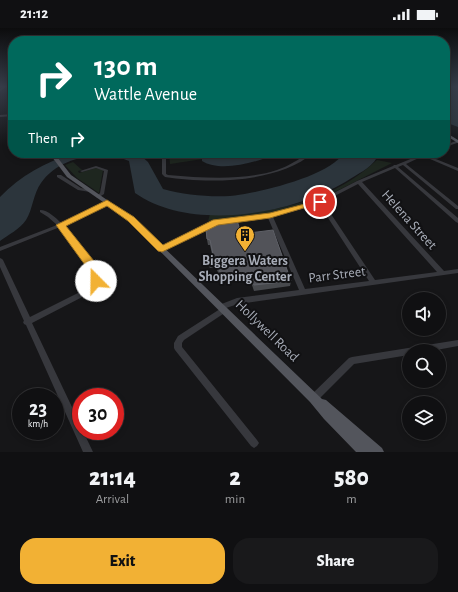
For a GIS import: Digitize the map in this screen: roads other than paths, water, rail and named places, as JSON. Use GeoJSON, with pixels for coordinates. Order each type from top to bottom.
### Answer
{"type":"FeatureCollection","features":[{"type":"Feature","properties":{"kind":"main road","name":"Hollywell Road"},"geometry":{"type":"LineString","coordinates":[[55,158],[69,176],[131,219],[314,398],[378,452]]}},
{"type":"Feature","properties":{"kind":"main road","name":"Hollywell Road"},"geometry":{"type":"LineString","coordinates":[[314,398],[365,452]]}},
{"type":"Feature","properties":{"kind":"street"},"geometry":{"type":"LineString","coordinates":[[164,158],[164,174],[167,176],[223,181],[246,178],[277,170],[305,158]]}},
{"type":"Feature","properties":{"kind":"street"},"geometry":{"type":"LineString","coordinates":[[162,249],[216,222],[270,216],[320,202],[359,182],[415,158]]}},
{"type":"Feature","properties":{"kind":"street"},"geometry":{"type":"LineString","coordinates":[[433,158],[458,170]]}},
{"type":"Feature","properties":{"kind":"street"},"geometry":{"type":"LineString","coordinates":[[403,163],[458,208]]}},
{"type":"Feature","properties":{"kind":"street"},"geometry":{"type":"LineString","coordinates":[[395,166],[458,221]]}},
{"type":"Feature","properties":{"kind":"street"},"geometry":{"type":"LineString","coordinates":[[82,171],[96,167],[106,170],[102,194],[98,197]]}},
{"type":"Feature","properties":{"kind":"street","name":"Hollywell Road"},"geometry":{"type":"LineString","coordinates":[[59,176],[80,189],[90,191]]}},
{"type":"Feature","properties":{"kind":"street","name":"Helena Street"},"geometry":{"type":"LineString","coordinates":[[359,182],[442,274]]}},
{"type":"Feature","properties":{"kind":"street"},"geometry":{"type":"LineString","coordinates":[[0,249],[61,225],[107,202]]}},
{"type":"Feature","properties":{"kind":"street"},"geometry":{"type":"LineString","coordinates":[[320,202],[374,283]]}},
{"type":"Feature","properties":{"kind":"street"},"geometry":{"type":"LineString","coordinates":[[27,322],[90,290],[96,281],[90,264],[61,225],[42,211]]}},
{"type":"Feature","properties":{"kind":"street"},"geometry":{"type":"LineString","coordinates":[[270,216],[303,292]]}},
{"type":"Feature","properties":{"kind":"street"},"geometry":{"type":"LineString","coordinates":[[0,260],[27,322],[88,452]]}},
{"type":"Feature","properties":{"kind":"street","name":"Parr Street"},"geometry":{"type":"LineString","coordinates":[[254,443],[178,348],[178,343],[181,338],[232,302],[458,272]]}},
{"type":"Feature","properties":{"kind":"street"},"geometry":{"type":"LineString","coordinates":[[314,398],[352,361],[458,343]]}},
{"type":"Feature","properties":{"kind":"place","name":"Biggera Waters Shopping Center"},"geometry":{"type":"Point","coordinates":[245,252]}}]}
